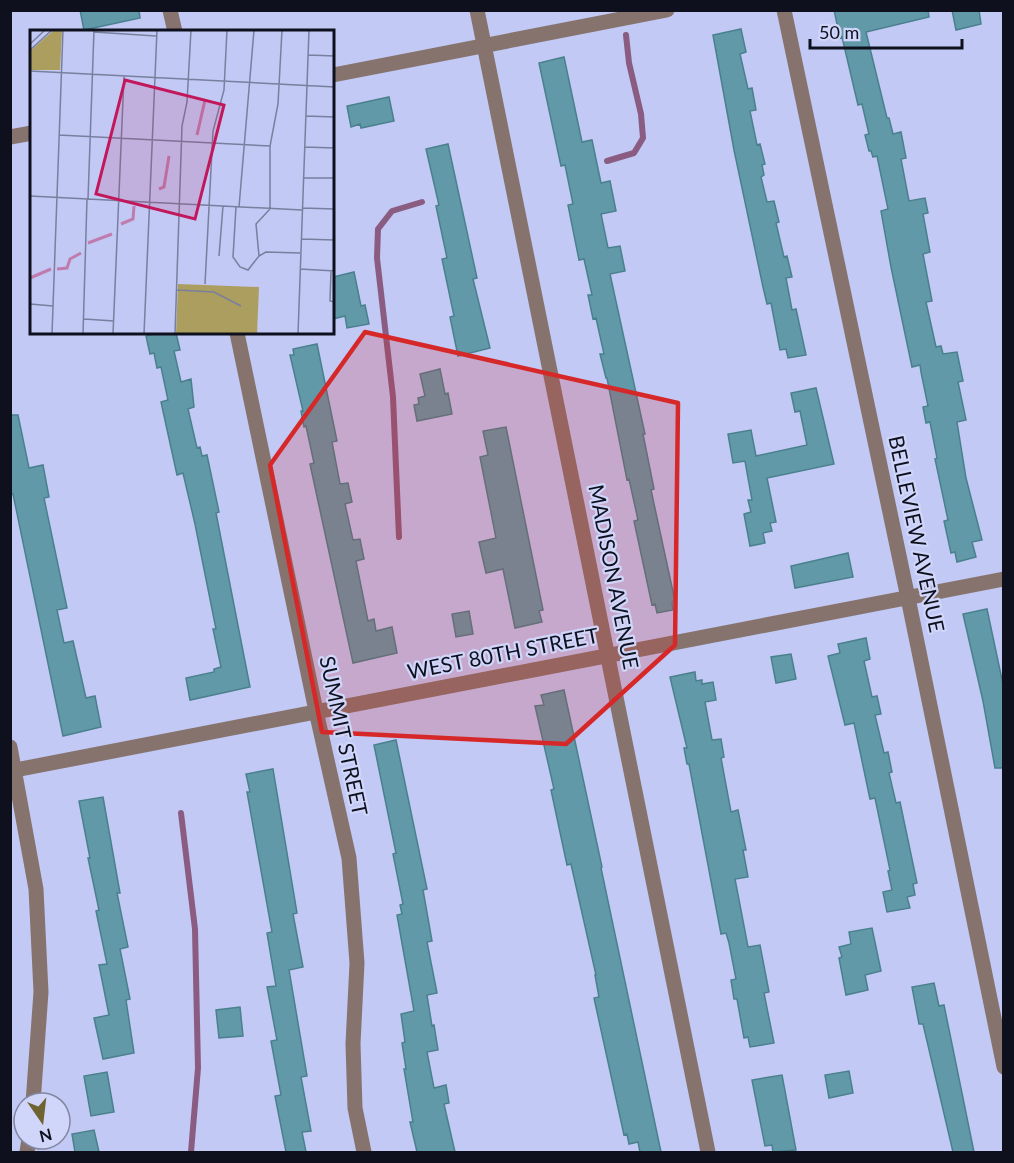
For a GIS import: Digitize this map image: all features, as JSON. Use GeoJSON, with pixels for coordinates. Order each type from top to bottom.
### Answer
{"type":"FeatureCollection","features":[{"type":"Feature","properties":{"kind":"street"},"geometry":{"type":"LineString","coordinates":[[170,10],[175,30]]}},
{"type":"Feature","properties":{"kind":"street","name":"MADISON AVENUE"},"geometry":{"type":"LineString","coordinates":[[477,10],[708,1152]]}},
{"type":"Feature","properties":{"kind":"street"},"geometry":{"type":"LineString","coordinates":[[334,75],[667,10]]}},
{"type":"Feature","properties":{"kind":"street","name":"BELLEVIEW AVENUE"},"geometry":{"type":"LineString","coordinates":[[784,10],[1004,1067]]}},
{"type":"Feature","properties":{"kind":"street"},"geometry":{"type":"LineString","coordinates":[[10,137],[30,133]]}},
{"type":"Feature","properties":{"kind":"street","name":"SUMMIT STREET"},"geometry":{"type":"LineString","coordinates":[[237,334],[349,858],[357,963],[353,1044],[356,1108],[364,1152]]}},
{"type":"Feature","properties":{"kind":"street","name":"WEST 80TH STREET"},"geometry":{"type":"LineString","coordinates":[[13,771],[1004,579]]}},
{"type":"Feature","properties":{"kind":"street"},"geometry":{"type":"LineString","coordinates":[[10,747],[36,889],[41,992],[34,1091]]}},
{"type":"Feature","properties":{"kind":"highlighted area"},"geometry":{"type":"Polygon","coordinates":[[[365,332],[678,403],[675,645],[566,744],[322,732],[270,465],[365,332]]]}},
{"type":"Feature","properties":{"kind":"building"},"geometry":{"type":"Polygon","coordinates":[[[80,10],[139,10],[140,18],[84,30],[80,10]]]}},
{"type":"Feature","properties":{"kind":"building"},"geometry":{"type":"Polygon","coordinates":[[[834,10],[928,10],[929,17],[866,32],[887,118],[889,118],[893,134],[901,132],[906,158],[901,159],[909,201],[925,198],[928,213],[923,214],[930,252],[923,254],[932,301],[926,302],[936,347],[941,346],[943,354],[957,352],[963,381],[958,382],[966,420],[957,422],[966,478],[982,540],[972,542],[976,557],[957,562],[955,552],[951,553],[944,521],[948,520],[930,422],[926,423],[923,407],[928,406],[920,365],[912,367],[891,267],[881,211],[888,209],[877,156],[873,157],[869,151],[865,135],[869,134],[862,104],[858,105],[834,10]]]}},
{"type":"Feature","properties":{"kind":"building"},"geometry":{"type":"Polygon","coordinates":[[[952,10],[979,10],[981,24],[956,30],[952,10]]]}},
{"type":"Feature","properties":{"kind":"building"},"geometry":{"type":"Polygon","coordinates":[[[741,29],[746,52],[740,54],[748,89],[752,88],[756,110],[750,111],[757,145],[760,144],[765,164],[762,165],[764,175],[761,177],[767,202],[774,201],[779,222],[776,223],[784,257],[787,256],[792,277],[786,278],[792,310],[796,309],[806,355],[788,358],[786,349],[780,350],[771,303],[767,304],[763,287],[734,150],[713,35],[741,29]]]}},
{"type":"Feature","properties":{"kind":"building"},"geometry":{"type":"Polygon","coordinates":[[[564,57],[582,142],[592,140],[601,183],[610,181],[616,211],[601,214],[608,248],[620,246],[625,271],[610,274],[645,434],[643,434],[654,489],[651,490],[675,601],[672,602],[673,610],[657,613],[655,604],[652,605],[634,521],[638,520],[600,354],[604,354],[596,318],[593,319],[588,295],[592,295],[584,259],[579,260],[568,205],[573,204],[565,165],[561,166],[539,63],[564,57]]]}},
{"type":"Feature","properties":{"kind":"building"},"geometry":{"type":"Polygon","coordinates":[[[389,97],[394,121],[361,128],[360,124],[351,127],[347,106],[389,97]]]}},
{"type":"Feature","properties":{"kind":"building"},"geometry":{"type":"Polygon","coordinates":[[[448,144],[477,278],[473,279],[490,348],[458,356],[450,317],[454,316],[442,259],[447,258],[436,206],[439,205],[426,149],[448,144]]]}},
{"type":"Feature","properties":{"kind":"building"},"geometry":{"type":"Polygon","coordinates":[[[354,272],[361,306],[365,305],[369,324],[347,328],[345,316],[334,319],[334,277],[354,272]]]}},
{"type":"Feature","properties":{"kind":"building"},"geometry":{"type":"Polygon","coordinates":[[[176,334],[180,350],[174,351],[181,382],[191,379],[194,407],[188,409],[197,448],[200,447],[202,456],[207,455],[250,687],[190,700],[186,678],[214,672],[214,669],[221,667],[213,629],[216,629],[195,524],[183,473],[177,475],[161,402],[168,400],[161,367],[157,368],[154,353],[150,354],[146,336],[176,334]]]}},
{"type":"Feature","properties":{"kind":"building"},"geometry":{"type":"Polygon","coordinates":[[[317,344],[337,441],[332,442],[340,484],[348,483],[352,502],[345,504],[353,540],[360,539],[364,559],[356,561],[368,621],[374,619],[376,631],[392,627],[397,653],[353,663],[310,464],[314,463],[306,426],[304,427],[301,411],[303,411],[290,355],[294,355],[293,349],[317,344]]]}},
{"type":"Feature","properties":{"kind":"building"},"geometry":{"type":"Polygon","coordinates":[[[440,369],[452,414],[417,421],[414,405],[419,404],[418,398],[425,396],[420,374],[440,369]]]}},
{"type":"Feature","properties":{"kind":"building"},"geometry":{"type":"Polygon","coordinates":[[[816,388],[834,464],[767,478],[776,522],[770,523],[772,531],[763,533],[765,543],[750,546],[744,514],[751,512],[748,500],[752,500],[745,461],[733,463],[728,434],[751,430],[756,456],[807,445],[800,411],[795,412],[791,393],[816,388]]]}},
{"type":"Feature","properties":{"kind":"building"},"geometry":{"type":"Polygon","coordinates":[[[10,415],[18,415],[29,468],[43,465],[49,497],[44,498],[67,608],[57,610],[64,643],[73,641],[86,698],[95,696],[101,727],[63,736],[13,494],[10,494],[10,415]]]}},
{"type":"Feature","properties":{"kind":"building"},"geometry":{"type":"Polygon","coordinates":[[[506,427],[543,610],[539,611],[542,622],[515,628],[503,569],[486,573],[479,542],[496,538],[480,457],[488,455],[483,431],[506,427]]]}},
{"type":"Feature","properties":{"kind":"building"},"geometry":{"type":"Polygon","coordinates":[[[848,553],[853,577],[795,588],[791,566],[848,553]]]}},
{"type":"Feature","properties":{"kind":"building"},"geometry":{"type":"Polygon","coordinates":[[[987,609],[1004,689],[1004,768],[995,768],[983,701],[963,614],[987,609]]]}},
{"type":"Feature","properties":{"kind":"building"},"geometry":{"type":"Polygon","coordinates":[[[469,611],[473,634],[456,637],[452,614],[469,611]]]}},
{"type":"Feature","properties":{"kind":"building"},"geometry":{"type":"Polygon","coordinates":[[[866,638],[870,659],[864,661],[872,697],[877,696],[881,714],[875,715],[884,753],[888,752],[892,772],[889,773],[896,803],[900,802],[917,883],[913,884],[915,895],[907,897],[910,908],[887,912],[883,892],[892,890],[888,871],[890,870],[875,798],[870,799],[854,723],[845,725],[828,656],[840,653],[838,644],[866,638]]]}},
{"type":"Feature","properties":{"kind":"building"},"geometry":{"type":"Polygon","coordinates":[[[791,654],[796,679],[776,683],[771,657],[791,654]]]}},
{"type":"Feature","properties":{"kind":"building"},"geometry":{"type":"Polygon","coordinates":[[[695,672],[696,681],[702,680],[702,684],[713,682],[716,700],[705,702],[712,740],[721,739],[724,757],[721,758],[731,812],[738,810],[746,850],[743,850],[748,877],[735,879],[748,947],[760,945],[769,992],[764,993],[774,1043],[750,1047],[748,1037],[744,1038],[737,999],[734,999],[731,980],[736,979],[729,943],[726,933],[721,934],[684,748],[687,748],[670,677],[695,672]]]}},
{"type":"Feature","properties":{"kind":"building"},"geometry":{"type":"Polygon","coordinates":[[[564,690],[661,1152],[640,1152],[638,1142],[629,1144],[627,1134],[624,1135],[594,998],[599,997],[596,975],[571,864],[567,865],[551,790],[554,789],[535,706],[544,705],[541,695],[564,690]]]}},
{"type":"Feature","properties":{"kind":"building"},"geometry":{"type":"Polygon","coordinates":[[[396,740],[427,889],[423,890],[432,941],[427,942],[437,993],[427,995],[438,1050],[427,1052],[434,1088],[446,1085],[449,1103],[444,1104],[455,1152],[417,1152],[410,1122],[413,1122],[404,1069],[406,1069],[402,1043],[405,1042],[401,1014],[414,1011],[397,915],[402,914],[400,905],[403,904],[393,854],[396,853],[374,745],[396,740]]]}},
{"type":"Feature","properties":{"kind":"building"},"geometry":{"type":"Polygon","coordinates":[[[273,769],[297,913],[293,914],[303,967],[289,970],[307,1076],[301,1077],[311,1131],[302,1132],[306,1152],[286,1152],[275,1096],[281,1095],[271,1041],[277,1040],[267,987],[276,986],[267,933],[272,932],[247,792],[250,792],[246,774],[273,769]]]}},
{"type":"Feature","properties":{"kind":"building"},"geometry":{"type":"Polygon","coordinates":[[[103,797],[120,893],[117,893],[128,947],[120,949],[130,999],[126,1000],[134,1053],[103,1059],[94,1018],[109,1015],[99,965],[107,964],[96,911],[99,910],[79,801],[103,797]]]}},
{"type":"Feature","properties":{"kind":"building"},"geometry":{"type":"Polygon","coordinates":[[[872,928],[881,971],[865,975],[868,990],[846,995],[839,947],[851,944],[849,932],[872,928]]]}},
{"type":"Feature","properties":{"kind":"building"},"geometry":{"type":"Polygon","coordinates":[[[934,983],[939,1006],[944,1005],[974,1152],[953,1152],[923,1024],[919,1024],[912,987],[934,983]]]}},
{"type":"Feature","properties":{"kind":"building"},"geometry":{"type":"Polygon","coordinates":[[[240,1007],[243,1036],[219,1038],[216,1010],[240,1007]]]}},
{"type":"Feature","properties":{"kind":"building"},"geometry":{"type":"Polygon","coordinates":[[[849,1071],[853,1093],[829,1098],[825,1075],[849,1071]]]}},
{"type":"Feature","properties":{"kind":"building"},"geometry":{"type":"Polygon","coordinates":[[[107,1072],[114,1112],[91,1116],[84,1076],[107,1072]]]}},
{"type":"Feature","properties":{"kind":"building"},"geometry":{"type":"Polygon","coordinates":[[[782,1075],[796,1150],[773,1152],[772,1145],[765,1146],[752,1080],[782,1075]]]}},
{"type":"Feature","properties":{"kind":"building"},"geometry":{"type":"Polygon","coordinates":[[[94,1130],[99,1152],[75,1152],[72,1134],[94,1130]]]}},
{"type":"Feature","properties":{"kind":"waterway"},"geometry":{"type":"LineString","coordinates":[[607,161],[634,153],[643,138],[641,114],[629,63],[626,35]]}},
{"type":"Feature","properties":{"kind":"waterway"},"geometry":{"type":"LineString","coordinates":[[399,537],[393,397],[377,258],[378,229],[392,211],[422,202]]}},
{"type":"Feature","properties":{"kind":"waterway"},"geometry":{"type":"LineString","coordinates":[[181,813],[195,929],[198,1068],[191,1152]]}}]}
